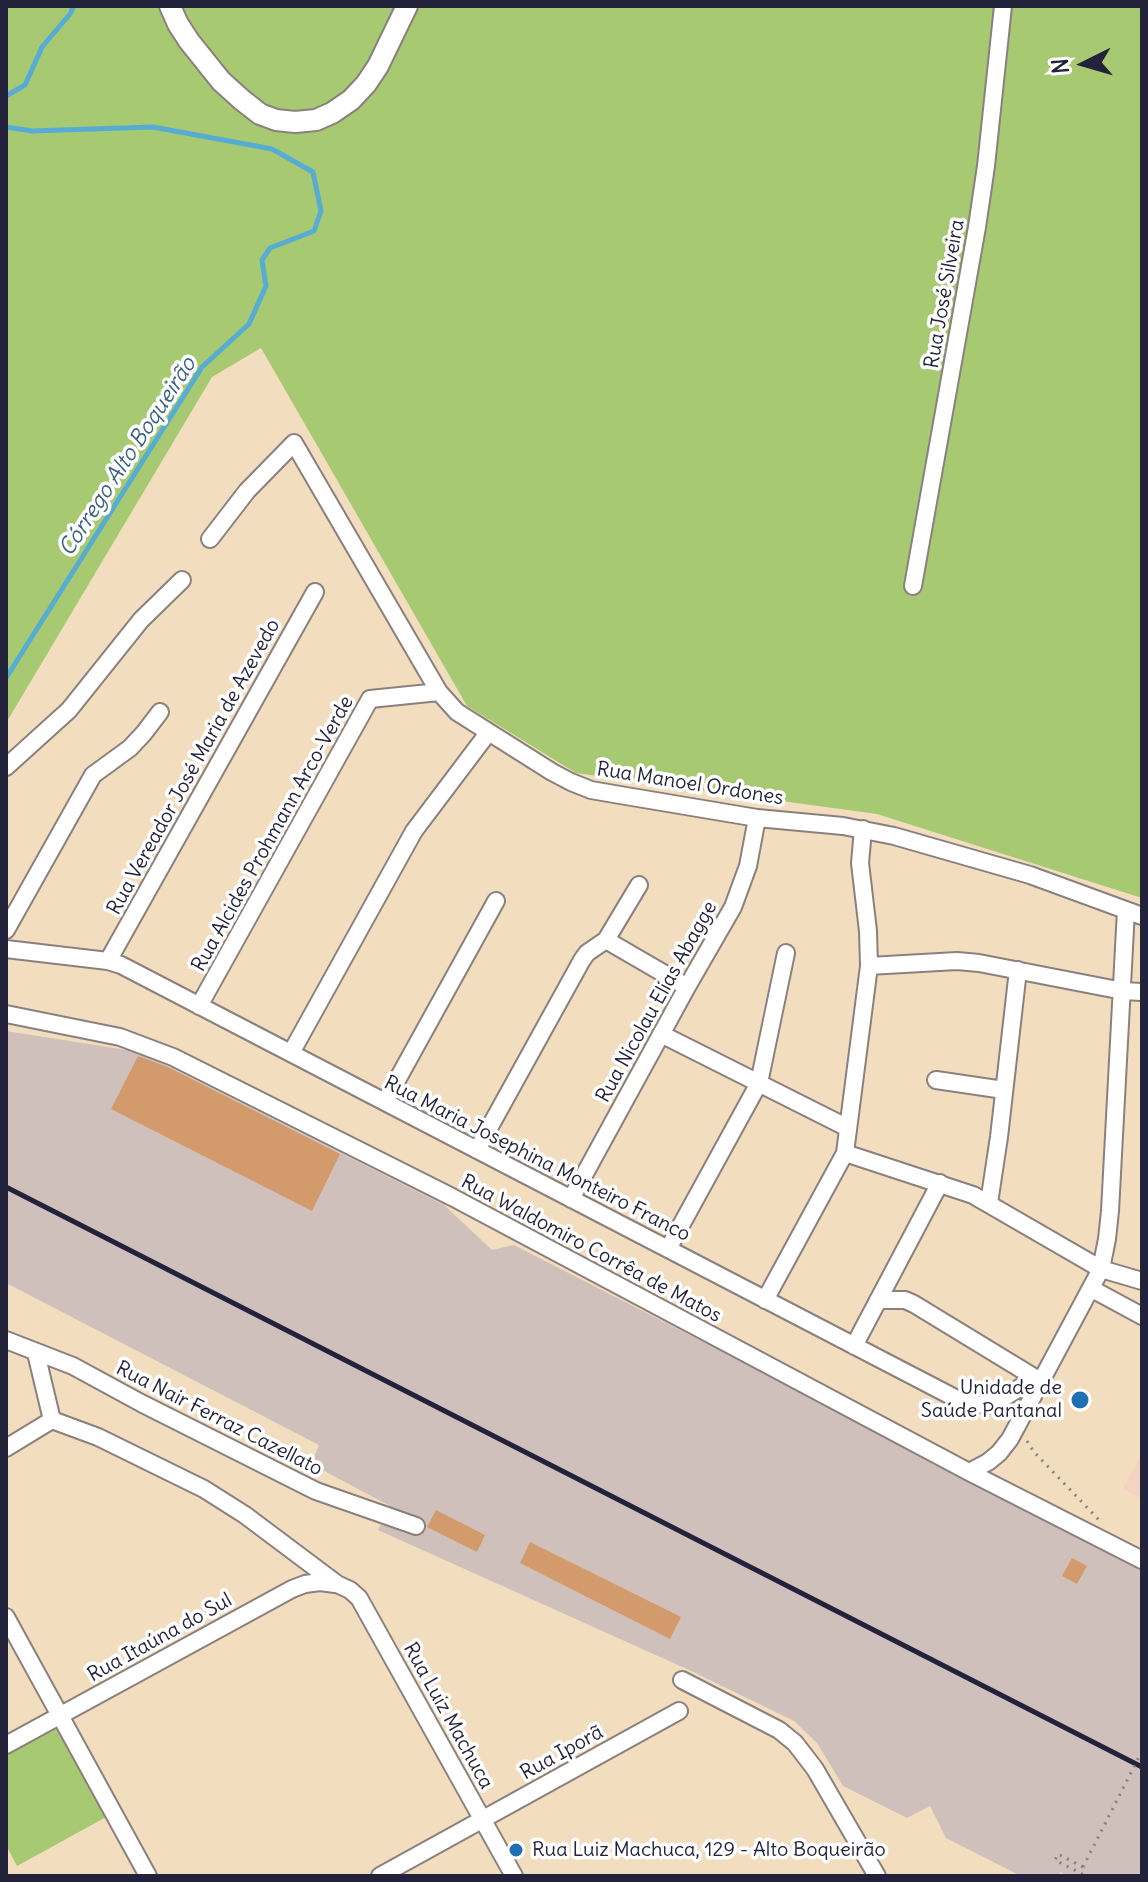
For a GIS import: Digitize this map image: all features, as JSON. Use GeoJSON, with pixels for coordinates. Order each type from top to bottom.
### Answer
{"type":"FeatureCollection","features":[{"type":"Feature","properties":{"kind":"street"},"geometry":{"type":"LineString","coordinates":[[170,6],[189,41],[221,81],[260,114],[295,122],[316,120],[351,100],[378,66],[407,6]]}},
{"type":"Feature","properties":{"kind":"street","name":"Rua José Silveira"},"geometry":{"type":"LineString","coordinates":[[913,586],[977,227],[1003,6]]}},
{"type":"Feature","properties":{"kind":"street","name":"Rua Manoel Ordones"},"geometry":{"type":"LineString","coordinates":[[210,539],[247,491],[294,443],[439,692],[457,712],[552,772],[591,790],[757,818],[863,829],[930,845],[1016,871],[1134,913]]}},
{"type":"Feature","properties":{"kind":"street"},"geometry":{"type":"LineString","coordinates":[[6,767],[69,710],[141,620],[182,580]]}},
{"type":"Feature","properties":{"kind":"street","name":"Rua Vereador José Maria de Azevedo"},"geometry":{"type":"LineString","coordinates":[[108,961],[315,592]]}},
{"type":"Feature","properties":{"kind":"street","name":"Rua Alcides Prohmann Arco-Verde"},"geometry":{"type":"LineString","coordinates":[[199,1006],[370,699],[439,692]]}},
{"type":"Feature","properties":{"kind":"street"},"geometry":{"type":"LineString","coordinates":[[6,930],[93,775],[130,748],[160,712]]}},
{"type":"Feature","properties":{"kind":"street"},"geometry":{"type":"LineString","coordinates":[[291,1053],[414,831],[488,733]]}},
{"type":"Feature","properties":{"kind":"street","name":"Rua Nicolau Elias Abagge"},"geometry":{"type":"LineString","coordinates":[[571,1199],[723,926],[748,866],[757,818]]}},
{"type":"Feature","properties":{"kind":"street"},"geometry":{"type":"LineString","coordinates":[[765,1300],[845,1153],[869,966],[860,863],[863,829]]}},
{"type":"Feature","properties":{"kind":"street"},"geometry":{"type":"LineString","coordinates":[[477,1150],[582,960],[606,940],[639,885]]}},
{"type":"Feature","properties":{"kind":"street"},"geometry":{"type":"LineString","coordinates":[[385,1102],[496,901]]}},
{"type":"Feature","properties":{"kind":"street"},"geometry":{"type":"LineString","coordinates":[[969,1472],[999,1453],[1018,1427],[1101,1269],[1110,1211],[1123,991],[1134,913]]}},
{"type":"Feature","properties":{"kind":"street"},"geometry":{"type":"LineString","coordinates":[[606,940],[687,987]]}},
{"type":"Feature","properties":{"kind":"street","name":"Rua Maria Josephina Monteiro Franco"},"geometry":{"type":"LineString","coordinates":[[6,949],[121,965],[957,1399],[970,1404],[990,1405],[1021,1387],[1042,1382]]}},
{"type":"Feature","properties":{"kind":"street"},"geometry":{"type":"LineString","coordinates":[[668,1249],[759,1083],[786,953]]}},
{"type":"Feature","properties":{"kind":"street"},"geometry":{"type":"LineString","coordinates":[[869,966],[957,961],[979,963],[1142,992]]}},
{"type":"Feature","properties":{"kind":"street"},"geometry":{"type":"LineString","coordinates":[[989,1203],[1018,970]]}},
{"type":"Feature","properties":{"kind":"street","name":"Rua Waldomiro Corrêa de Matos"},"geometry":{"type":"LineString","coordinates":[[6,1014],[120,1037],[173,1057],[452,1197],[969,1472],[1142,1560]]}},
{"type":"Feature","properties":{"kind":"street"},"geometry":{"type":"LineString","coordinates":[[661,1034],[848,1128]]}},
{"type":"Feature","properties":{"kind":"street"},"geometry":{"type":"LineString","coordinates":[[936,1080],[1004,1090]]}},
{"type":"Feature","properties":{"kind":"street"},"geometry":{"type":"LineString","coordinates":[[845,1153],[973,1195],[1101,1269],[1142,1281]]}},
{"type":"Feature","properties":{"kind":"street"},"geometry":{"type":"LineString","coordinates":[[854,1346],[940,1183]]}},
{"type":"Feature","properties":{"kind":"street"},"geometry":{"type":"LineString","coordinates":[[1092,1289],[1142,1316]]}},
{"type":"Feature","properties":{"kind":"street"},"geometry":{"type":"LineString","coordinates":[[878,1300],[905,1300],[914,1304],[1042,1382]]}},
{"type":"Feature","properties":{"kind":"street","name":"Rua Nair Ferraz Cazellato"},"geometry":{"type":"LineString","coordinates":[[6,1340],[73,1366],[316,1491],[416,1526]]}},
{"type":"Feature","properties":{"kind":"street"},"geometry":{"type":"LineString","coordinates":[[6,1448],[52,1420],[36,1353]]}},
{"type":"Feature","properties":{"kind":"street","name":"Rua Luiz Machuca"},"geometry":{"type":"LineString","coordinates":[[52,1420],[98,1437],[204,1489],[359,1598],[514,1876]]}},
{"type":"Feature","properties":{"kind":"street","name":"Rua Itaúna do Sul"},"geometry":{"type":"LineString","coordinates":[[6,1745],[292,1589],[320,1582],[337,1584]]}},
{"type":"Feature","properties":{"kind":"street"},"geometry":{"type":"LineString","coordinates":[[6,1617],[148,1876]]}},
{"type":"Feature","properties":{"kind":"street"},"geometry":{"type":"LineString","coordinates":[[682,1680],[779,1730],[795,1743],[815,1769],[877,1876]]}},
{"type":"Feature","properties":{"kind":"street","name":"Rua Iporã"},"geometry":{"type":"LineString","coordinates":[[380,1876],[679,1711]]}},
{"type":"Feature","properties":{"kind":"path"},"geometry":{"type":"LineString","coordinates":[[1018,1427],[1028,1437],[1027,1441],[1034,1452],[1108,1531],[1106,1542]]}},
{"type":"Feature","properties":{"kind":"path"},"geometry":{"type":"LineString","coordinates":[[1086,1876],[1055,1860],[1058,1854],[1083,1867],[1142,1751]]}},
{"type":"Feature","properties":{"kind":"shaded area"},"geometry":{"type":"Polygon","coordinates":[[[6,1031],[140,1052],[444,1205],[492,1250],[514,1245],[1142,1567],[1142,1876],[1067,1876],[1060,1872],[1058,1876],[1021,1876],[946,1838],[930,1806],[907,1818],[843,1786],[817,1743],[794,1721],[689,1670],[378,1530],[390,1506],[311,1464],[319,1445],[6,1283],[6,1031]]]}},
{"type":"Feature","properties":{"kind":"shaded area"},"geometry":{"type":"Polygon","coordinates":[[[1142,1453],[1142,1499],[1123,1489],[1142,1453]]]}},
{"type":"Feature","properties":{"kind":"green space"},"geometry":{"type":"Polygon","coordinates":[[[6,6],[1142,6],[1142,898],[877,814],[576,773],[467,706],[261,348],[212,377],[6,723],[6,6]]]}},
{"type":"Feature","properties":{"kind":"green space"},"geometry":{"type":"Polygon","coordinates":[[[58,1726],[108,1816],[17,1866],[6,1845],[6,1755],[58,1726]]]}},
{"type":"Feature","properties":{"kind":"building"},"geometry":{"type":"Polygon","coordinates":[[[138,1056],[168,1067],[340,1154],[312,1211],[111,1109],[138,1056]]]}},
{"type":"Feature","properties":{"kind":"building"},"geometry":{"type":"Polygon","coordinates":[[[436,1510],[485,1535],[477,1552],[427,1527],[436,1510]]]}},
{"type":"Feature","properties":{"kind":"building"},"geometry":{"type":"Polygon","coordinates":[[[530,1542],[681,1617],[670,1639],[520,1563],[530,1542]]]}},
{"type":"Feature","properties":{"kind":"building"},"geometry":{"type":"Polygon","coordinates":[[[1072,1558],[1087,1566],[1077,1584],[1062,1576],[1072,1558]]]}},
{"type":"Feature","properties":{"kind":"waterway","name":"Córrego Alto Boqueirão"},"geometry":{"type":"LineString","coordinates":[[6,96],[25,85],[42,47],[74,6]]}},
{"type":"Feature","properties":{"kind":"waterway","name":"Córrego Alto Boqueirão"},"geometry":{"type":"LineString","coordinates":[[6,127],[32,131],[153,127],[272,149],[313,172],[321,211],[314,231],[270,248],[262,260],[266,286],[249,324],[202,367],[6,678]]}},
{"type":"Feature","properties":{"kind":"railway"},"geometry":{"type":"LineString","coordinates":[[6,1187],[1142,1767]]}},
{"type":"Feature","properties":{"kind":"place","name":"Unidade de Saúde Pantanal"},"geometry":{"type":"Point","coordinates":[1080,1400]}},
{"type":"Feature","properties":{"kind":"place","name":"Rua Luiz Machuca, 129 - Alto Boqueirão"},"geometry":{"type":"Point","coordinates":[516,1850]}}]}
